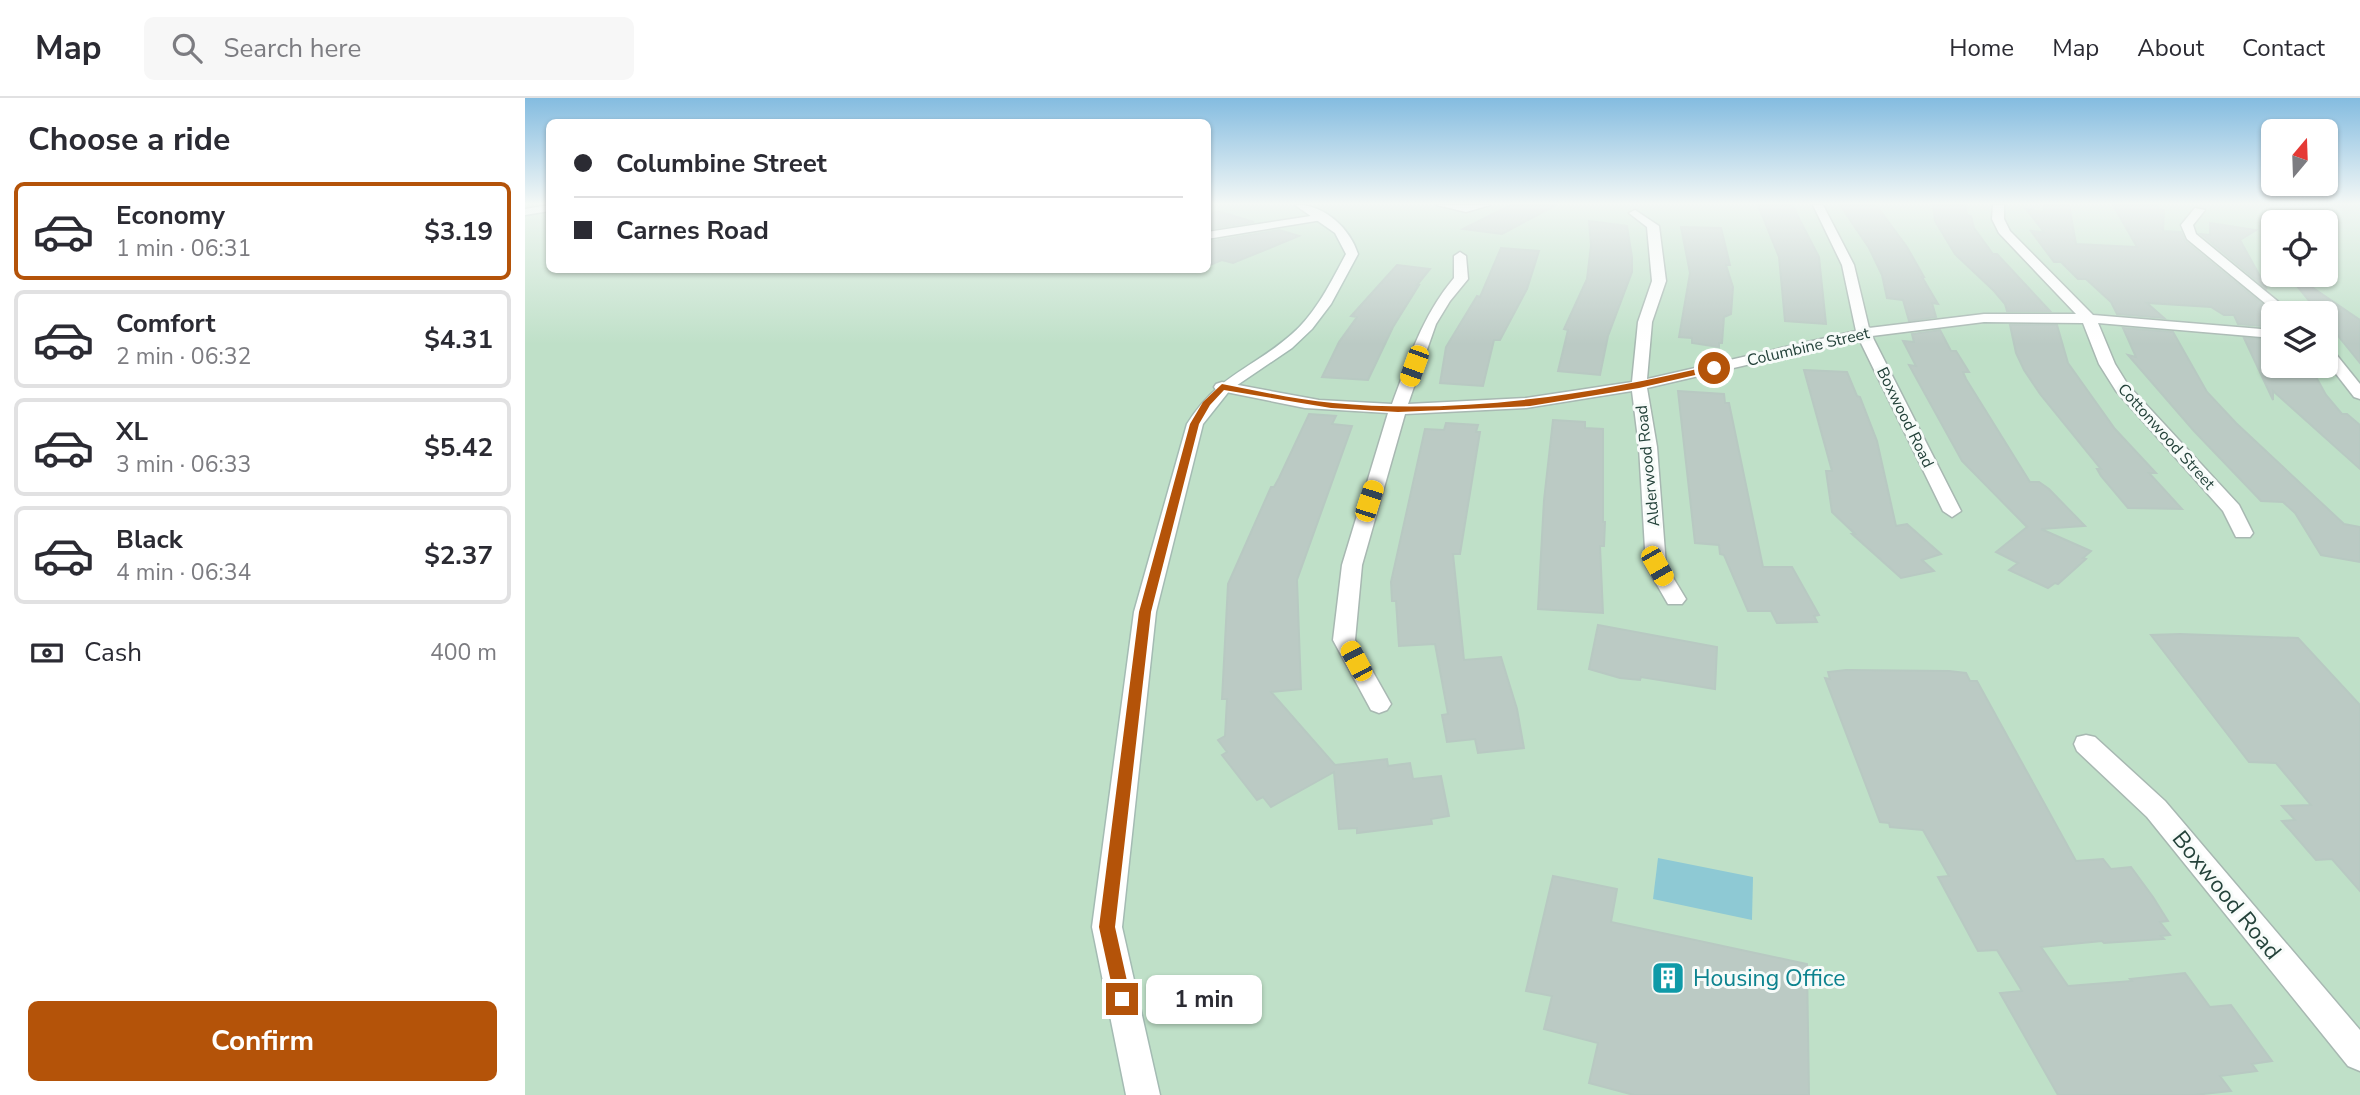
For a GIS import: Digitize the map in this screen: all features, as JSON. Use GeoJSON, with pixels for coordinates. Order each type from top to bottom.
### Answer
{"type":"FeatureCollection","features":[{"type":"Feature","properties":{"kind":"street"},"geometry":{"type":"LineString","coordinates":[[1143,1095],[1107,927],[1145,612],[1195,424],[1206,404],[1222,387],[1287,346],[1309,326],[1343,271],[1351,252]]}},
{"type":"Feature","properties":{"kind":"street","name":"Alderwood Road"},"geometry":{"type":"LineString","coordinates":[[1656,252],[1659,281],[1645,322],[1639,386],[1648,447],[1657,566],[1675,599]]}},
{"type":"Feature","properties":{"kind":"street","name":"Boxwood Road"},"geometry":{"type":"LineString","coordinates":[[1841,252],[1848,265],[1863,332],[1952,511]]}},
{"type":"Feature","properties":{"kind":"street","name":"Cottonwood Street"},"geometry":{"type":"LineString","coordinates":[[2023,252],[2089,319],[2107,364],[2122,388],[2232,509],[2243,533]]}},
{"type":"Feature","properties":{"kind":"street"},"geometry":{"type":"LineString","coordinates":[[2210,252],[2270,301]]}},
{"type":"Feature","properties":{"kind":"street"},"geometry":{"type":"LineString","coordinates":[[1378,705],[1344,639],[1352,565],[1398,409],[1429,324],[1444,299],[1461,279],[1461,256]]}},
{"type":"Feature","properties":{"kind":"street","name":"Columbine Street"},"geometry":{"type":"LineString","coordinates":[[1222,387],[1331,406],[1398,409],[1530,403],[1639,386],[1863,332],[1944,321],[2015,317],[2089,319],[2261,333]]}},
{"type":"Feature","properties":{"kind":"street"},"geometry":{"type":"LineString","coordinates":[[2338,366],[2360,394]]}},
{"type":"Feature","properties":{"kind":"street","name":"Boxwood Road"},"geometry":{"type":"LineString","coordinates":[[2085,744],[2156,808],[2360,1055]]}},
{"type":"Feature","properties":{"kind":"green space"},"geometry":{"type":"Polygon","coordinates":[[[525,252],[546,252],[546,273],[1211,273],[1211,252],[2261,252],[2261,287],[2338,287],[2338,252],[2360,252],[2360,1095],[525,1095],[525,252]]]}},
{"type":"Feature","properties":{"kind":"water"},"geometry":{"type":"Polygon","coordinates":[[[1658,858],[1753,877],[1752,920],[1653,899],[1658,858]]]}},
{"type":"Feature","properties":{"kind":"building"},"geometry":{"type":"Polygon","coordinates":[[[1211,252],[1261,252],[1233,263],[1222,260],[1211,264],[1211,252]]]}},
{"type":"Feature","properties":{"kind":"building"},"geometry":{"type":"Polygon","coordinates":[[[1499,252],[1539,252],[1527,289],[1500,340],[1494,340],[1483,386],[1440,383],[1446,347],[1477,296],[1480,297],[1499,252]]]}},
{"type":"Feature","properties":{"kind":"building"},"geometry":{"type":"Polygon","coordinates":[[[1590,252],[1631,252],[1632,272],[1608,336],[1600,375],[1558,371],[1568,330],[1564,329],[1587,279],[1590,252]]]}},
{"type":"Feature","properties":{"kind":"building"},"geometry":{"type":"Polygon","coordinates":[[[1686,252],[1727,252],[1730,265],[1726,265],[1733,287],[1731,314],[1724,317],[1722,343],[1719,343],[1719,347],[1692,343],[1692,338],[1679,337],[1690,273],[1686,252]]]}},
{"type":"Feature","properties":{"kind":"building"},"geometry":{"type":"Polygon","coordinates":[[[1777,252],[1816,252],[1826,324],[1785,321],[1777,252]]]}},
{"type":"Feature","properties":{"kind":"building"},"geometry":{"type":"Polygon","coordinates":[[[1871,252],[1910,252],[1938,304],[1932,303],[1936,317],[1909,321],[1903,300],[1887,298],[1882,275],[1871,252]]]}},
{"type":"Feature","properties":{"kind":"building"},"geometry":{"type":"Polygon","coordinates":[[[1954,252],[1991,252],[1997,254],[2050,311],[2007,311],[2005,304],[1994,291],[1954,252]]]}},
{"type":"Feature","properties":{"kind":"building"},"geometry":{"type":"Polygon","coordinates":[[[2046,252],[2198,252],[2261,303],[2261,326],[2238,324],[2234,315],[2224,315],[2211,307],[2147,303],[2164,318],[2117,314],[2111,302],[2086,279],[2078,279],[2061,262],[2054,262],[2046,252]]]}},
{"type":"Feature","properties":{"kind":"building"},"geometry":{"type":"Polygon","coordinates":[[[2222,252],[2246,252],[2261,278],[2261,284],[2222,252]]]}},
{"type":"Feature","properties":{"kind":"building"},"geometry":{"type":"Polygon","coordinates":[[[1397,265],[1430,269],[1417,285],[1393,327],[1368,380],[1322,377],[1339,342],[1357,317],[1351,316],[1397,265]]]}},
{"type":"Feature","properties":{"kind":"building"},"geometry":{"type":"Polygon","coordinates":[[[2298,287],[2312,287],[2332,301],[2309,301],[2298,287]]]}},
{"type":"Feature","properties":{"kind":"building"},"geometry":{"type":"Polygon","coordinates":[[[2338,305],[2360,320],[2360,363],[2338,336],[2338,305]]]}},
{"type":"Feature","properties":{"kind":"building"},"geometry":{"type":"Polygon","coordinates":[[[2010,325],[2057,325],[2068,363],[2115,429],[2156,473],[2149,473],[2182,509],[2128,508],[2101,476],[2097,469],[2101,469],[2040,394],[2024,370],[2016,353],[2010,325]]]}},
{"type":"Feature","properties":{"kind":"building"},"geometry":{"type":"Polygon","coordinates":[[[2123,328],[2173,332],[2207,392],[2236,423],[2344,524],[2360,527],[2360,562],[2321,555],[2295,513],[2283,502],[2261,501],[2194,431],[2128,355],[2136,357],[2123,328]]]}},
{"type":"Feature","properties":{"kind":"building"},"geometry":{"type":"Polygon","coordinates":[[[1940,330],[1951,351],[1956,351],[1969,372],[1963,372],[1966,379],[2030,482],[2039,482],[2049,489],[2085,526],[2041,529],[2091,551],[2083,558],[2086,559],[2058,584],[2048,588],[2009,570],[2018,563],[1996,552],[2027,527],[1962,461],[1909,365],[1916,366],[1903,341],[1914,342],[1912,334],[1940,330]]]}},
{"type":"Feature","properties":{"kind":"building"},"geometry":{"type":"Polygon","coordinates":[[[2244,338],[2261,339],[2261,374],[2244,338]]]}},
{"type":"Feature","properties":{"kind":"building"},"geometry":{"type":"Polygon","coordinates":[[[1804,370],[1847,372],[1877,441],[1896,526],[1907,524],[1941,554],[1922,560],[1934,571],[1901,578],[1832,512],[1826,471],[1832,471],[1804,370]]]}},
{"type":"Feature","properties":{"kind":"building"},"geometry":{"type":"Polygon","coordinates":[[[2263,378],[2317,378],[2326,395],[2342,414],[2347,414],[2360,425],[2360,469],[2273,391],[2273,400],[2263,378]]]}},
{"type":"Feature","properties":{"kind":"building"},"geometry":{"type":"Polygon","coordinates":[[[1678,391],[1724,394],[1725,403],[1729,403],[1763,567],[1792,567],[1819,615],[1814,616],[1817,622],[1777,623],[1771,611],[1748,611],[1724,555],[1720,554],[1719,545],[1695,543],[1678,391]]]}},
{"type":"Feature","properties":{"kind":"building"},"geometry":{"type":"Polygon","coordinates":[[[1309,414],[1336,416],[1332,424],[1352,426],[1297,580],[1301,689],[1271,692],[1335,765],[1387,759],[1388,766],[1410,763],[1413,779],[1441,776],[1449,816],[1431,819],[1432,824],[1357,833],[1357,828],[1339,829],[1334,772],[1271,807],[1263,797],[1257,800],[1222,755],[1227,752],[1218,740],[1225,736],[1227,699],[1222,699],[1228,584],[1271,487],[1274,487],[1279,478],[1309,414]]]}},
{"type":"Feature","properties":{"kind":"building"},"geometry":{"type":"Polygon","coordinates":[[[1553,420],[1585,422],[1585,428],[1603,429],[1605,522],[1604,546],[1600,546],[1603,613],[1538,609],[1544,500],[1553,420]]]}},
{"type":"Feature","properties":{"kind":"building"},"geometry":{"type":"Polygon","coordinates":[[[1446,423],[1478,425],[1476,432],[1480,432],[1460,554],[1453,554],[1464,660],[1501,657],[1517,709],[1524,748],[1478,753],[1475,739],[1447,742],[1442,715],[1448,714],[1435,644],[1399,646],[1396,601],[1392,601],[1391,582],[1425,429],[1444,430],[1446,423]]]}},
{"type":"Feature","properties":{"kind":"building"},"geometry":{"type":"Polygon","coordinates":[[[1598,625],[1717,647],[1715,689],[1641,677],[1640,680],[1620,678],[1589,669],[1598,625]]]}},
{"type":"Feature","properties":{"kind":"building"},"geometry":{"type":"Polygon","coordinates":[[[2151,635],[2298,638],[2360,705],[2360,891],[2332,859],[2316,860],[2282,821],[2295,820],[2282,806],[2311,805],[2276,763],[2249,762],[2151,635]]]}},
{"type":"Feature","properties":{"kind":"building"},"geometry":{"type":"Polygon","coordinates":[[[1949,671],[1966,673],[1970,681],[1977,681],[2076,861],[2103,859],[2111,869],[2131,867],[2153,897],[2168,921],[2160,922],[2170,935],[2161,936],[2164,939],[2041,947],[2068,986],[2185,973],[2210,1007],[2231,1005],[2272,1061],[2252,1064],[2257,1071],[2220,1076],[2231,1091],[2194,1095],[2058,1095],[2000,993],[2022,991],[1997,950],[1978,951],[1938,877],[1949,876],[1923,830],[1890,827],[1889,823],[1880,822],[1825,678],[1830,679],[1828,672],[1949,671]]]}},
{"type":"Feature","properties":{"kind":"building","name":"Housing Office"},"geometry":{"type":"Polygon","coordinates":[[[1553,876],[1617,889],[1611,922],[1807,964],[1809,1095],[1634,1095],[1589,1083],[1598,1043],[1544,1029],[1552,996],[1526,991],[1553,876]]]}},
{"type":"Feature","properties":{"kind":"place","name":"Housing Office"},"geometry":{"type":"Point","coordinates":[1668,978]}},
{"type":"Feature","properties":{"kind":"route"},"geometry":{"type":"LineString","coordinates":[[1122,999],[1107,927],[1145,612],[1195,424],[1206,404],[1222,387],[1331,406],[1398,409],[1530,403],[1639,386],[1714,368]]}}]}
